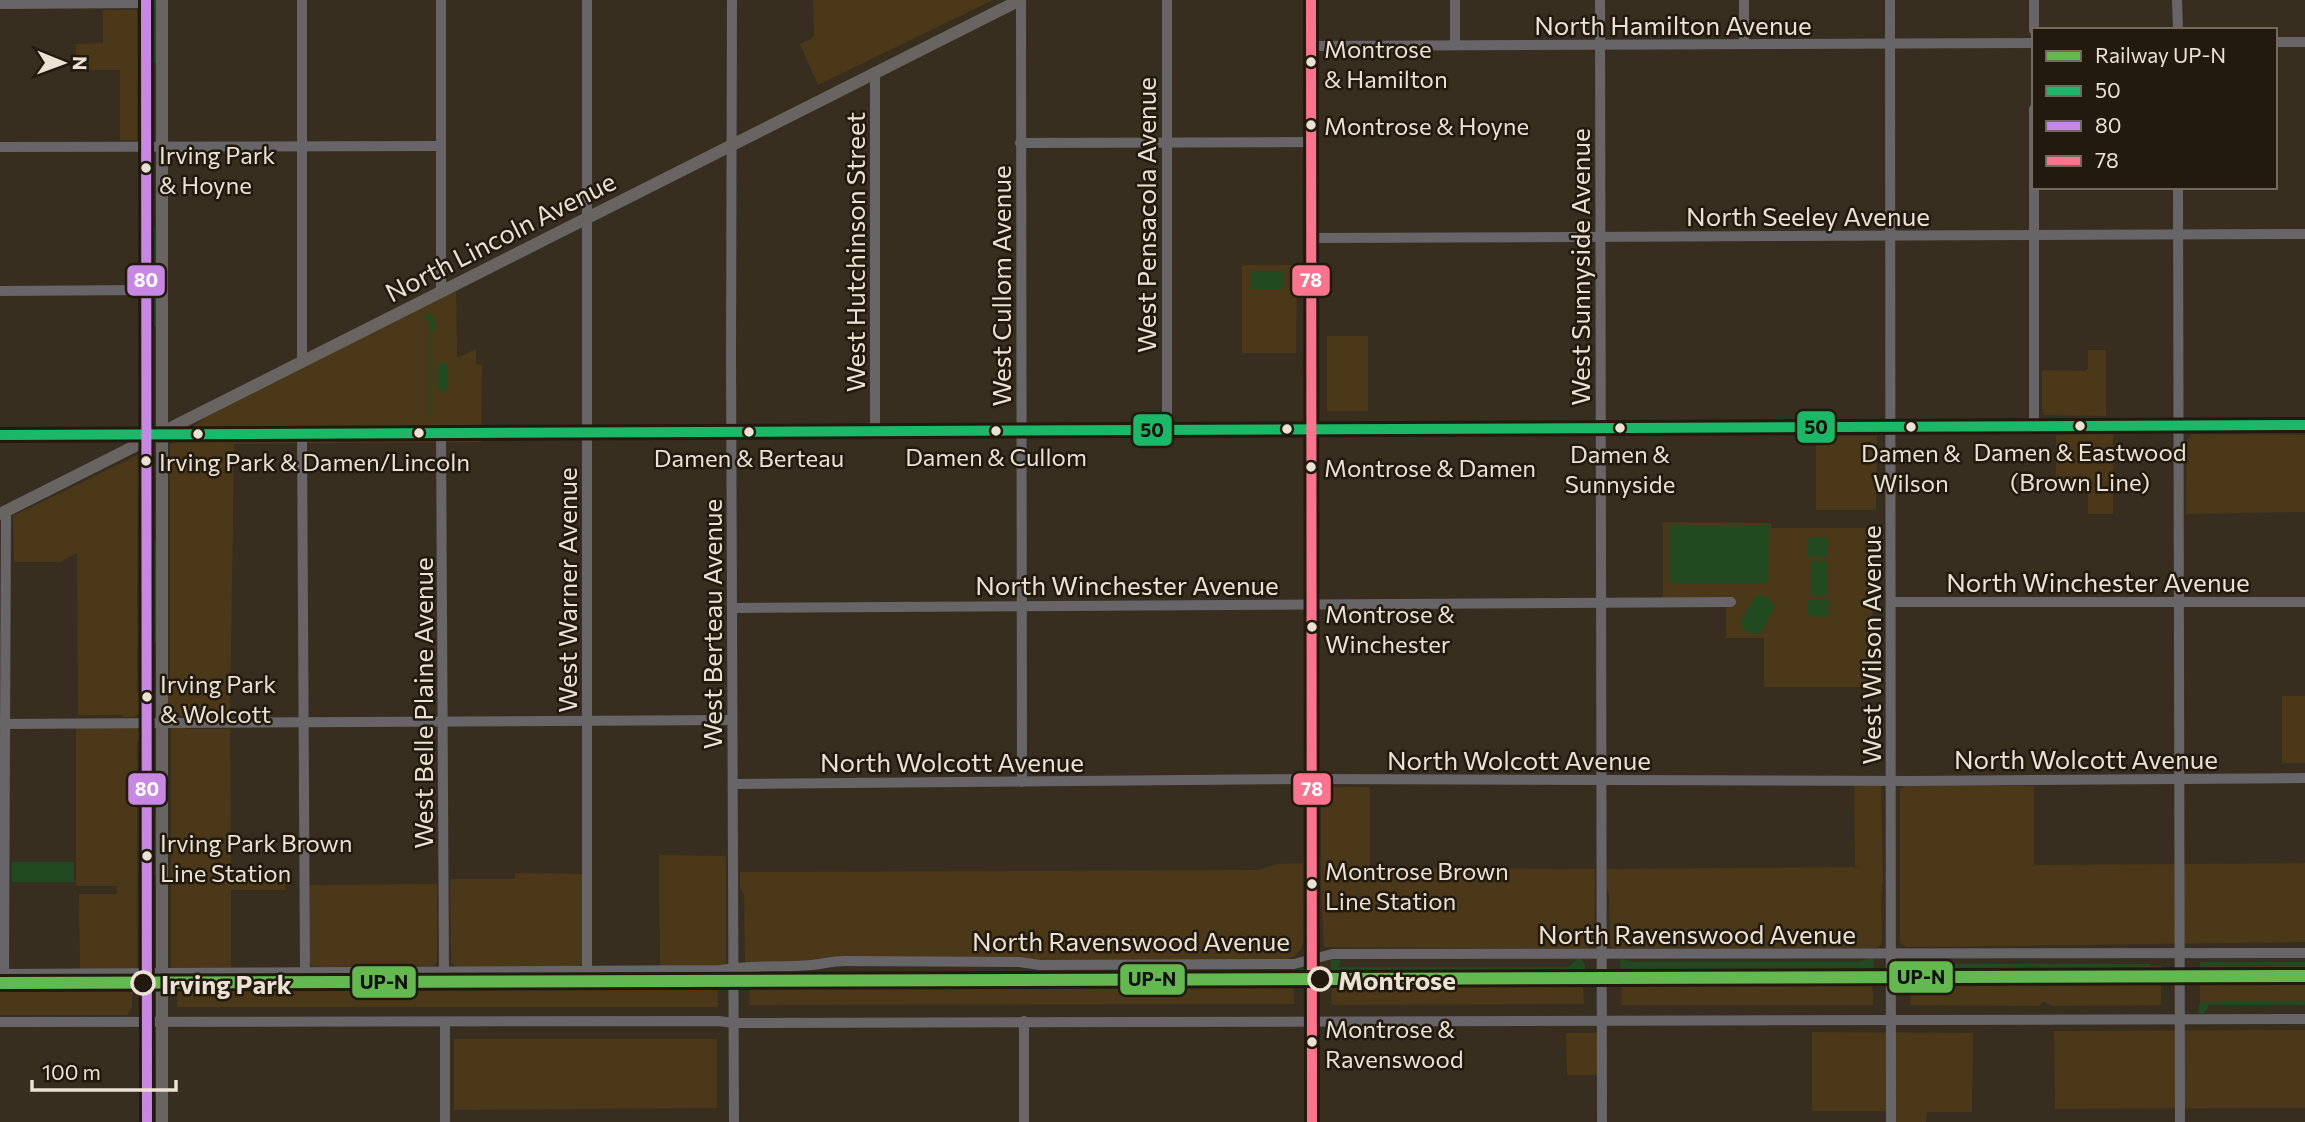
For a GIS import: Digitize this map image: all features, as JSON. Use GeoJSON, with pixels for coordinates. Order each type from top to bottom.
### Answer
{"type":"FeatureCollection","features":[{"type":"Feature","properties":{"kind":"main road"},"geometry":{"type":"LineString","coordinates":[[162,0],[162,1122]]}},
{"type":"Feature","properties":{"kind":"main road","name":"North Lincoln Avenue"},"geometry":{"type":"LineString","coordinates":[[3,512],[147,436],[162,433],[302,360],[1021,0]]}},
{"type":"Feature","properties":{"kind":"main road"},"geometry":{"type":"LineString","coordinates":[[1311,0],[1312,1122]]}},
{"type":"Feature","properties":{"kind":"main road"},"geometry":{"type":"LineString","coordinates":[[146,2],[147,1122]]}},
{"type":"Feature","properties":{"kind":"main road"},"geometry":{"type":"LineString","coordinates":[[1312,430],[2305,425]]}},
{"type":"Feature","properties":{"kind":"street"},"geometry":{"type":"LineString","coordinates":[[302,0],[302,360]]}},
{"type":"Feature","properties":{"kind":"street"},"geometry":{"type":"LineString","coordinates":[[441,290],[442,0]]}},
{"type":"Feature","properties":{"kind":"street","name":"West Warner Avenue"},"geometry":{"type":"LineString","coordinates":[[587,0],[587,971]]}},
{"type":"Feature","properties":{"kind":"street","name":"West Berteau Avenue"},"geometry":{"type":"LineString","coordinates":[[732,0],[734,1122]]}},
{"type":"Feature","properties":{"kind":"street","name":"West Cullom Avenue"},"geometry":{"type":"LineString","coordinates":[[1021,0],[1021,782]]}},
{"type":"Feature","properties":{"kind":"street","name":"West Pensacola Avenue"},"geometry":{"type":"LineString","coordinates":[[1167,0],[1167,431]]}},
{"type":"Feature","properties":{"kind":"street"},"geometry":{"type":"LineString","coordinates":[[1455,0],[1455,45]]}},
{"type":"Feature","properties":{"kind":"street","name":"West Sunnyside Avenue"},"geometry":{"type":"LineString","coordinates":[[1600,0],[1602,1122]]}},
{"type":"Feature","properties":{"kind":"street"},"geometry":{"type":"LineString","coordinates":[[1744,0],[1744,44]]}},
{"type":"Feature","properties":{"kind":"street","name":"West Wilson Avenue"},"geometry":{"type":"LineString","coordinates":[[1890,0],[1891,1122]]}},
{"type":"Feature","properties":{"kind":"street"},"geometry":{"type":"LineString","coordinates":[[2034,0],[2034,28]]}},
{"type":"Feature","properties":{"kind":"street"},"geometry":{"type":"LineString","coordinates":[[2177,0],[2178,28]]}},
{"type":"Feature","properties":{"kind":"street"},"geometry":{"type":"LineString","coordinates":[[0,4],[146,2]]}},
{"type":"Feature","properties":{"kind":"street"},"geometry":{"type":"LineString","coordinates":[[2277,42],[2305,42]]}},
{"type":"Feature","properties":{"kind":"street","name":"North Hamilton Avenue"},"geometry":{"type":"LineString","coordinates":[[1311,46],[2032,43]]}},
{"type":"Feature","properties":{"kind":"street","name":"West Hutchinson Street"},"geometry":{"type":"LineString","coordinates":[[875,72],[875,432]]}},
{"type":"Feature","properties":{"kind":"street"},"geometry":{"type":"LineString","coordinates":[[1020,144],[1312,142]]}},
{"type":"Feature","properties":{"kind":"street"},"geometry":{"type":"LineString","coordinates":[[0,147],[442,146]]}},
{"type":"Feature","properties":{"kind":"street"},"geometry":{"type":"LineString","coordinates":[[2034,189],[2034,426]]}},
{"type":"Feature","properties":{"kind":"street"},"geometry":{"type":"LineString","coordinates":[[2178,189],[2180,1122]]}},
{"type":"Feature","properties":{"kind":"street","name":"North Seeley Avenue"},"geometry":{"type":"LineString","coordinates":[[1312,238],[2305,234]]}},
{"type":"Feature","properties":{"kind":"street"},"geometry":{"type":"LineString","coordinates":[[0,291],[146,290]]}},
{"type":"Feature","properties":{"kind":"street"},"geometry":{"type":"LineString","coordinates":[[162,433],[302,435],[1312,430]]}},
{"type":"Feature","properties":{"kind":"street","name":"West Belle Plaine Avenue"},"geometry":{"type":"LineString","coordinates":[[441,434],[444,972]]}},
{"type":"Feature","properties":{"kind":"street"},"geometry":{"type":"LineString","coordinates":[[0,435],[147,436]]}},
{"type":"Feature","properties":{"kind":"street"},"geometry":{"type":"LineString","coordinates":[[302,435],[305,972]]}},
{"type":"Feature","properties":{"kind":"street"},"geometry":{"type":"LineString","coordinates":[[2,974],[3,512]]}},
{"type":"Feature","properties":{"kind":"street","name":"North Winchester Avenue"},"geometry":{"type":"LineString","coordinates":[[1891,601],[2305,602]]}},
{"type":"Feature","properties":{"kind":"street","name":"North Winchester Avenue"},"geometry":{"type":"LineString","coordinates":[[732,608],[1731,602]]}},
{"type":"Feature","properties":{"kind":"street"},"geometry":{"type":"LineString","coordinates":[[3,724],[732,720]]}},
{"type":"Feature","properties":{"kind":"street","name":"North Wolcott Avenue"},"geometry":{"type":"LineString","coordinates":[[733,784],[1312,779],[2305,778]]}},
{"type":"Feature","properties":{"kind":"street","name":"North Ravenswood Avenue"},"geometry":{"type":"LineString","coordinates":[[2,974],[720,970],[746,966],[812,965],[845,961],[1019,962],[1040,965],[1294,964],[1332,954],[2305,953]]}},
{"type":"Feature","properties":{"kind":"street"},"geometry":{"type":"LineString","coordinates":[[0,1022],[2305,1019]]}},
{"type":"Feature","properties":{"kind":"street"},"geometry":{"type":"LineString","coordinates":[[1024,1021],[1024,1122]]}},
{"type":"Feature","properties":{"kind":"street"},"geometry":{"type":"LineString","coordinates":[[445,1022],[445,1122]]}},
{"type":"Feature","properties":{"kind":"shaded area"},"geometry":{"type":"Polygon","coordinates":[[[813,0],[993,0],[818,85],[800,44],[814,37],[813,0]]]}},
{"type":"Feature","properties":{"kind":"shaded area"},"geometry":{"type":"Polygon","coordinates":[[[103,10],[137,10],[137,140],[120,140],[120,70],[76,70],[76,44],[103,43],[103,10]]]}},
{"type":"Feature","properties":{"kind":"shaded area"},"geometry":{"type":"Polygon","coordinates":[[[1242,265],[1297,265],[1296,353],[1242,353],[1242,265]]]}},
{"type":"Feature","properties":{"kind":"shaded area"},"geometry":{"type":"Polygon","coordinates":[[[456,290],[457,357],[476,349],[476,364],[482,365],[481,442],[234,444],[230,715],[171,716],[167,709],[167,696],[170,692],[170,445],[204,418],[456,290]]]}},
{"type":"Feature","properties":{"kind":"shaded area"},"geometry":{"type":"Polygon","coordinates":[[[1327,336],[1368,336],[1368,411],[1327,411],[1327,336]]]}},
{"type":"Feature","properties":{"kind":"shaded area"},"geometry":{"type":"Polygon","coordinates":[[[2088,350],[2106,350],[2106,416],[2044,415],[2042,370],[2086,371],[2088,350]]]}},
{"type":"Feature","properties":{"kind":"shaded area"},"geometry":{"type":"Polygon","coordinates":[[[2113,434],[2113,514],[2088,514],[2088,483],[2056,483],[2056,435],[2113,434]]]}},
{"type":"Feature","properties":{"kind":"shaded area"},"geometry":{"type":"Polygon","coordinates":[[[2191,434],[2305,435],[2305,512],[2186,514],[2187,440],[2191,434]]]}},
{"type":"Feature","properties":{"kind":"shaded area"},"geometry":{"type":"Polygon","coordinates":[[[1816,436],[1877,436],[1876,510],[1816,510],[1816,436]]]}},
{"type":"Feature","properties":{"kind":"shaded area"},"geometry":{"type":"Polygon","coordinates":[[[138,455],[137,692],[141,696],[140,713],[134,717],[78,715],[77,553],[60,562],[14,562],[13,516],[138,455]]]}},
{"type":"Feature","properties":{"kind":"shaded area"},"geometry":{"type":"Polygon","coordinates":[[[1663,522],[1771,523],[1772,528],[1872,528],[1872,687],[1764,687],[1764,638],[1726,638],[1726,598],[1663,598],[1663,522]]]}},
{"type":"Feature","properties":{"kind":"shaded area"},"geometry":{"type":"Polygon","coordinates":[[[2282,696],[2305,696],[2305,763],[2282,763],[2282,696]]]}},
{"type":"Feature","properties":{"kind":"shaded area"},"geometry":{"type":"Polygon","coordinates":[[[182,726],[186,729],[230,729],[231,879],[285,880],[285,890],[231,890],[231,968],[171,968],[171,729],[182,726]]]}},
{"type":"Feature","properties":{"kind":"shaded area"},"geometry":{"type":"Polygon","coordinates":[[[137,727],[141,739],[137,743],[137,968],[80,969],[79,894],[117,894],[117,886],[76,886],[76,728],[137,727]]]}},
{"type":"Feature","properties":{"kind":"shaded area"},"geometry":{"type":"Polygon","coordinates":[[[1881,783],[1881,945],[1876,948],[1610,946],[1606,869],[1862,867],[1855,866],[1854,784],[1881,783]]]}},
{"type":"Feature","properties":{"kind":"shaded area"},"geometry":{"type":"Polygon","coordinates":[[[1906,785],[2034,786],[2034,865],[2305,863],[2305,942],[1907,947],[1901,944],[1900,940],[1900,789],[1906,785]]]}},
{"type":"Feature","properties":{"kind":"shaded area"},"geometry":{"type":"Polygon","coordinates":[[[1321,787],[1370,787],[1370,868],[1595,869],[1594,945],[1587,949],[1324,947],[1321,787]]]}},
{"type":"Feature","properties":{"kind":"shaded area"},"geometry":{"type":"Polygon","coordinates":[[[659,855],[726,856],[724,965],[660,966],[659,855]]]}},
{"type":"Feature","properties":{"kind":"shaded area"},"geometry":{"type":"Polygon","coordinates":[[[1303,863],[1303,942],[1295,956],[1281,961],[1036,962],[1021,957],[815,958],[815,962],[745,960],[744,894],[740,887],[740,872],[1258,870],[1278,864],[1303,863]]]}},
{"type":"Feature","properties":{"kind":"shaded area"},"geometry":{"type":"Polygon","coordinates":[[[515,873],[583,874],[582,963],[578,966],[457,967],[451,962],[450,879],[514,879],[515,873]]]}},
{"type":"Feature","properties":{"kind":"shaded area"},"geometry":{"type":"Polygon","coordinates":[[[437,884],[437,962],[433,966],[312,967],[310,885],[437,884]]]}},
{"type":"Feature","properties":{"kind":"shaded area"},"geometry":{"type":"Polygon","coordinates":[[[2305,965],[2305,1001],[2200,1002],[2200,966],[2305,965]]]}},
{"type":"Feature","properties":{"kind":"shaded area"},"geometry":{"type":"Polygon","coordinates":[[[2131,966],[2161,966],[2161,1005],[2053,1006],[2043,1001],[2039,1006],[1910,1005],[1912,973],[2130,972],[2131,966]]]}},
{"type":"Feature","properties":{"kind":"shaded area"},"geometry":{"type":"Polygon","coordinates":[[[1582,973],[1584,1004],[1331,1005],[1333,974],[1582,973]]]}},
{"type":"Feature","properties":{"kind":"shaded area"},"geometry":{"type":"Polygon","coordinates":[[[1622,973],[1872,973],[1873,1005],[1621,1005],[1622,973]]]}},
{"type":"Feature","properties":{"kind":"shaded area"},"geometry":{"type":"Polygon","coordinates":[[[1293,974],[1294,1004],[749,1005],[750,977],[1293,974]]]}},
{"type":"Feature","properties":{"kind":"shaded area"},"geometry":{"type":"Polygon","coordinates":[[[717,976],[718,1007],[177,1007],[178,978],[717,976]]]}},
{"type":"Feature","properties":{"kind":"shaded area"},"geometry":{"type":"Polygon","coordinates":[[[132,978],[132,1008],[127,1015],[0,1015],[0,979],[132,978]]]}},
{"type":"Feature","properties":{"kind":"shaded area"},"geometry":{"type":"Polygon","coordinates":[[[2305,1030],[2305,1108],[2055,1109],[2054,1031],[2305,1030]]]}},
{"type":"Feature","properties":{"kind":"shaded area"},"geometry":{"type":"Polygon","coordinates":[[[1812,1032],[1973,1033],[1972,1112],[1927,1112],[1926,1122],[1893,1122],[1892,1111],[1812,1111],[1812,1032]]]}},
{"type":"Feature","properties":{"kind":"shaded area"},"geometry":{"type":"Polygon","coordinates":[[[1566,1033],[1600,1033],[1600,1075],[1567,1075],[1566,1033]]]}},
{"type":"Feature","properties":{"kind":"shaded area"},"geometry":{"type":"Polygon","coordinates":[[[454,1039],[717,1039],[717,1108],[454,1110],[454,1039]]]}},
{"type":"Feature","properties":{"kind":"green space"},"geometry":{"type":"Polygon","coordinates":[[[151,0],[156,0],[156,63],[152,63],[151,0]]]}},
{"type":"Feature","properties":{"kind":"green space"},"geometry":{"type":"Polygon","coordinates":[[[151,226],[155,226],[156,326],[152,326],[151,226]]]}},
{"type":"Feature","properties":{"kind":"green space"},"geometry":{"type":"Polygon","coordinates":[[[1252,271],[1284,271],[1284,289],[1252,289],[1252,271]]]}},
{"type":"Feature","properties":{"kind":"green space"},"geometry":{"type":"Polygon","coordinates":[[[430,312],[431,317],[436,317],[436,330],[432,330],[432,418],[429,417],[429,319],[421,317],[430,312]]]}},
{"type":"Feature","properties":{"kind":"green space"},"geometry":{"type":"Polygon","coordinates":[[[440,363],[445,363],[448,367],[448,387],[445,392],[440,391],[438,385],[440,363]]]}},
{"type":"Feature","properties":{"kind":"green space"},"geometry":{"type":"Polygon","coordinates":[[[1669,525],[1769,525],[1768,583],[1669,583],[1669,525]]]}},
{"type":"Feature","properties":{"kind":"green space"},"geometry":{"type":"Polygon","coordinates":[[[1828,537],[1828,557],[1808,557],[1807,538],[1828,537]]]}},
{"type":"Feature","properties":{"kind":"green space"},"geometry":{"type":"Polygon","coordinates":[[[151,540],[155,540],[157,558],[156,643],[152,643],[151,540]]]}},
{"type":"Feature","properties":{"kind":"green space"},"geometry":{"type":"Polygon","coordinates":[[[1811,561],[1827,561],[1827,595],[1811,595],[1811,561]]]}},
{"type":"Feature","properties":{"kind":"green space"},"geometry":{"type":"Polygon","coordinates":[[[1756,595],[1767,597],[1775,606],[1760,634],[1748,632],[1740,623],[1756,595]]]}},
{"type":"Feature","properties":{"kind":"green space"},"geometry":{"type":"Polygon","coordinates":[[[1808,599],[1829,599],[1828,617],[1807,616],[1808,599]]]}},
{"type":"Feature","properties":{"kind":"green space"},"geometry":{"type":"Polygon","coordinates":[[[151,810],[155,810],[156,817],[157,875],[151,875],[151,810]]]}},
{"type":"Feature","properties":{"kind":"green space"},"geometry":{"type":"Polygon","coordinates":[[[12,862],[74,862],[74,882],[12,882],[12,862]]]}},
{"type":"Feature","properties":{"kind":"green space"},"geometry":{"type":"Polygon","coordinates":[[[1874,957],[1874,973],[1621,973],[1620,959],[1634,962],[1857,962],[1874,957]]]}},
{"type":"Feature","properties":{"kind":"green space"},"geometry":{"type":"Polygon","coordinates":[[[1577,959],[1581,959],[1585,965],[1585,973],[1331,974],[1331,960],[1341,960],[1338,967],[1569,967],[1577,959]]]}},
{"type":"Feature","properties":{"kind":"green space"},"geometry":{"type":"Polygon","coordinates":[[[2200,962],[2305,962],[2305,965],[2200,966],[2200,962]]]}},
{"type":"Feature","properties":{"kind":"green space"},"geometry":{"type":"Polygon","coordinates":[[[1918,964],[2150,966],[2131,966],[2130,972],[1918,973],[1918,964]]]}},
{"type":"Feature","properties":{"kind":"green space"},"geometry":{"type":"Polygon","coordinates":[[[2305,1001],[2305,1005],[2209,1005],[2204,1014],[2198,1013],[2200,1002],[2305,1001]]]}},
{"type":"Feature","properties":{"kind":"rail line","name":"UP-N"},"geometry":{"type":"LineString","coordinates":[[0,983],[2305,976]]}},
{"type":"Feature","properties":{"kind":"transit line","name":"80"},"geometry":{"type":"LineString","coordinates":[[146,0],[147,1122]]}},
{"type":"Feature","properties":{"kind":"transit line","name":"78"},"geometry":{"type":"LineString","coordinates":[[1311,0],[1312,1122]]}},
{"type":"Feature","properties":{"kind":"transit line","name":"50"},"geometry":{"type":"LineString","coordinates":[[0,435],[2305,425]]}},
{"type":"Feature","properties":{"kind":"place","name":"Montrose & Hamilton"},"geometry":{"type":"Point","coordinates":[1311,62]}},
{"type":"Feature","properties":{"kind":"place","name":"Montrose & Hoyne"},"geometry":{"type":"Point","coordinates":[1311,125]}},
{"type":"Feature","properties":{"kind":"place","name":"Irving Park & Hoyne"},"geometry":{"type":"Point","coordinates":[146,168]}},
{"type":"Feature","properties":{"kind":"place","name":"Damen & Eastwood (Brown Line)"},"geometry":{"type":"Point","coordinates":[2080,426]}},
{"type":"Feature","properties":{"kind":"place","name":"Damen & Wilson"},"geometry":{"type":"Point","coordinates":[1911,427]}},
{"type":"Feature","properties":{"kind":"place","name":"Damen & Sunnyside"},"geometry":{"type":"Point","coordinates":[1620,428]}},
{"type":"Feature","properties":{"kind":"place","name":"Damen & Cullom"},"geometry":{"type":"Point","coordinates":[996,431]}},
{"type":"Feature","properties":{"kind":"place","name":"Damen & Berteau"},"geometry":{"type":"Point","coordinates":[749,432]}},
{"type":"Feature","properties":{"kind":"place","name":"Irving Park & Damen/Lincoln"},"geometry":{"type":"Point","coordinates":[146,461]}},
{"type":"Feature","properties":{"kind":"place","name":"Montrose & Damen"},"geometry":{"type":"Point","coordinates":[1311,467]}},
{"type":"Feature","properties":{"kind":"place","name":"Montrose & Winchester"},"geometry":{"type":"Point","coordinates":[1312,627]}},
{"type":"Feature","properties":{"kind":"place","name":"Irving Park & Wolcott"},"geometry":{"type":"Point","coordinates":[147,697]}},
{"type":"Feature","properties":{"kind":"place","name":"Irving Park Brown Line Station"},"geometry":{"type":"Point","coordinates":[147,856]}},
{"type":"Feature","properties":{"kind":"place","name":"Montrose Brown Line Station"},"geometry":{"type":"Point","coordinates":[1312,884]}},
{"type":"Feature","properties":{"kind":"place","name":"Montrose"},"geometry":{"type":"Point","coordinates":[1320,979]}},
{"type":"Feature","properties":{"kind":"place","name":"Irving Park"},"geometry":{"type":"Point","coordinates":[143,983]}},
{"type":"Feature","properties":{"kind":"place","name":"Montrose & Ravenswood"},"geometry":{"type":"Point","coordinates":[1312,1042]}}]}
